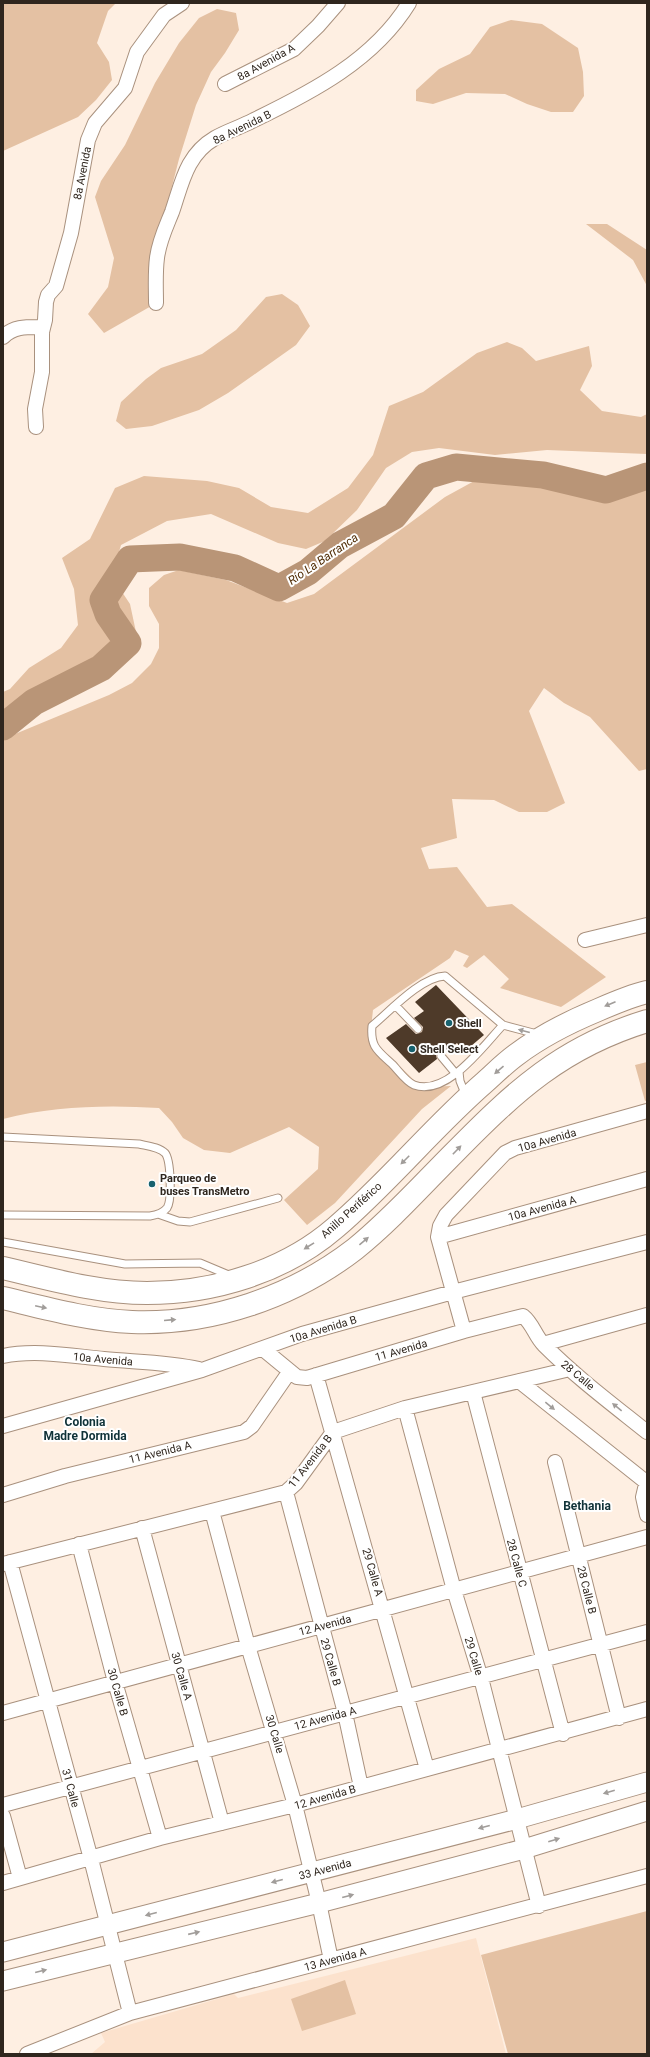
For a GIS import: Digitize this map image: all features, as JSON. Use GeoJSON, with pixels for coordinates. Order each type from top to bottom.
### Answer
{"type":"FeatureCollection","features":[{"type":"Feature","properties":{"kind":"highway","name":"Anillo Periférico"},"geometry":{"type":"LineString","coordinates":[[3,1268],[95,1289],[146,1293],[192,1290],[227,1284],[259,1272],[294,1256],[334,1229],[466,1098],[515,1056],[544,1036],[575,1019],[632,995],[647,992]]}},
{"type":"Feature","properties":{"kind":"highway"},"geometry":{"type":"LineString","coordinates":[[3,1298],[87,1317],[131,1322],[170,1321],[223,1312],[268,1298],[317,1275],[354,1249],[401,1207],[495,1111],[533,1078],[564,1058],[606,1036],[647,1022]]}},
{"type":"Feature","properties":{"kind":"street","name":"8a Avenida"},"geometry":{"type":"LineString","coordinates":[[43,327],[47,298],[56,286],[71,233],[88,140],[95,123],[125,88],[137,52],[164,15],[182,3]]}},
{"type":"Feature","properties":{"kind":"street","name":"8a Avenida A"},"geometry":{"type":"LineString","coordinates":[[225,84],[294,49],[318,26],[338,3]]}},
{"type":"Feature","properties":{"kind":"street","name":"8a Avenida B"},"geometry":{"type":"LineString","coordinates":[[156,303],[155,273],[160,244],[172,211],[178,186],[189,163],[215,138],[288,104],[340,74],[379,41],[391,28],[409,3]]}},
{"type":"Feature","properties":{"kind":"street"},"geometry":{"type":"LineString","coordinates":[[3,338],[8,332],[17,328],[43,327],[42,372],[35,409],[36,427]]}},
{"type":"Feature","properties":{"kind":"street"},"geometry":{"type":"LineString","coordinates":[[585,940],[647,925]]}},
{"type":"Feature","properties":{"kind":"street","name":"10a Avenida"},"geometry":{"type":"LineString","coordinates":[[438,1237],[440,1226],[446,1215],[505,1153],[515,1148],[646,1114]]}},
{"type":"Feature","properties":{"kind":"street","name":"10a Avenida A"},"geometry":{"type":"LineString","coordinates":[[438,1237],[647,1179]]}},
{"type":"Feature","properties":{"kind":"street"},"geometry":{"type":"LineString","coordinates":[[438,1237],[464,1331]]}},
{"type":"Feature","properties":{"kind":"street","name":"10a Avenida B"},"geometry":{"type":"LineString","coordinates":[[3,1426],[202,1370],[302,1334],[453,1292],[647,1242]]}},
{"type":"Feature","properties":{"kind":"street"},"geometry":{"type":"LineString","coordinates":[[543,1344],[647,1315]]}},
{"type":"Feature","properties":{"kind":"street","name":"28 Calle"},"geometry":{"type":"LineString","coordinates":[[514,1318],[523,1316],[529,1321],[543,1344],[570,1369],[647,1432]]}},
{"type":"Feature","properties":{"kind":"street","name":"11 Avenida"},"geometry":{"type":"LineString","coordinates":[[290,1371],[297,1376],[306,1378],[464,1331],[514,1318]]}},
{"type":"Feature","properties":{"kind":"street"},"geometry":{"type":"LineString","coordinates":[[263,1349],[290,1371]]}},
{"type":"Feature","properties":{"kind":"street","name":"10a Avenida"},"geometry":{"type":"LineString","coordinates":[[3,1356],[34,1354],[68,1356],[167,1363],[202,1370]]}},
{"type":"Feature","properties":{"kind":"street","name":"11 Avenida B"},"geometry":{"type":"LineString","coordinates":[[6,1563],[286,1492],[296,1483],[333,1432],[405,1408],[570,1369]]}},
{"type":"Feature","properties":{"kind":"street","name":"11 Avenida A"},"geometry":{"type":"LineString","coordinates":[[3,1495],[65,1476],[244,1432],[252,1426],[290,1371]]}},
{"type":"Feature","properties":{"kind":"street","name":"29 Calle A"},"geometry":{"type":"LineString","coordinates":[[316,1375],[408,1696],[427,1769]]}},
{"type":"Feature","properties":{"kind":"street"},"geometry":{"type":"LineString","coordinates":[[519,1381],[646,1481],[643,1498],[647,1515]]}},
{"type":"Feature","properties":{"kind":"street","name":"28 Calle C"},"geometry":{"type":"LineString","coordinates":[[473,1392],[562,1734]]}},
{"type":"Feature","properties":{"kind":"street","name":"29 Calle"},"geometry":{"type":"LineString","coordinates":[[405,1408],[454,1590],[481,1678],[539,1906]]}},
{"type":"Feature","properties":{"kind":"street","name":"28 Calle B"},"geometry":{"type":"LineString","coordinates":[[555,1462],[619,1718]]}},
{"type":"Feature","properties":{"kind":"street","name":"29 Calle B"},"geometry":{"type":"LineString","coordinates":[[286,1492],[345,1713],[361,1787]]}},
{"type":"Feature","properties":{"kind":"street","name":"30 Calle"},"geometry":{"type":"LineString","coordinates":[[212,1511],[248,1646],[295,1805],[319,1903],[331,1960]]}},
{"type":"Feature","properties":{"kind":"street","name":"30 Calle A"},"geometry":{"type":"LineString","coordinates":[[142,1528],[222,1823]]}},
{"type":"Feature","properties":{"kind":"street","name":"12 Avenida"},"geometry":{"type":"LineString","coordinates":[[3,1713],[647,1537]]}},
{"type":"Feature","properties":{"kind":"street","name":"30 Calle B"},"geometry":{"type":"LineString","coordinates":[[79,1544],[115,1682],[160,1838]]}},
{"type":"Feature","properties":{"kind":"street","name":"31 Calle"},"geometry":{"type":"LineString","coordinates":[[6,1563],[47,1701],[91,1859],[130,2013]]}},
{"type":"Feature","properties":{"kind":"street","name":"12 Avenida A"},"geometry":{"type":"LineString","coordinates":[[3,1805],[70,1786],[140,1769],[274,1731],[481,1678],[647,1632]]}},
{"type":"Feature","properties":{"kind":"street","name":"12 Avenida B"},"geometry":{"type":"LineString","coordinates":[[3,1883],[160,1838],[295,1805],[562,1734],[647,1709]]}},
{"type":"Feature","properties":{"kind":"street","name":"33 Avenida"},"geometry":{"type":"LineString","coordinates":[[3,1952],[516,1819],[647,1782]]}},
{"type":"Feature","properties":{"kind":"street"},"geometry":{"type":"LineString","coordinates":[[3,1981],[114,1952],[319,1903],[524,1849],[647,1811]]}},
{"type":"Feature","properties":{"kind":"street"},"geometry":{"type":"LineString","coordinates":[[3,1816],[20,1878]]}},
{"type":"Feature","properties":{"kind":"street","name":"13 Avenida A"},"geometry":{"type":"LineString","coordinates":[[27,2054],[130,2013],[539,1906],[647,1876]]}},
{"type":"Feature","properties":{"kind":"lane"},"geometry":{"type":"LineString","coordinates":[[503,1025],[458,1073],[438,1085],[426,1087],[413,1084],[376,1049],[371,1038],[372,1026],[429,980],[445,976],[503,1025],[544,1036]]}},
{"type":"Feature","properties":{"kind":"lane"},"geometry":{"type":"LineString","coordinates":[[396,1006],[418,1029]]}},
{"type":"Feature","properties":{"kind":"lane"},"geometry":{"type":"LineString","coordinates":[[442,1056],[458,1073],[466,1098]]}},
{"type":"Feature","properties":{"kind":"lane"},"geometry":{"type":"LineString","coordinates":[[3,1137],[139,1144],[155,1147],[164,1152],[169,1160],[169,1200],[167,1208],[158,1214],[150,1216],[3,1215]]}},
{"type":"Feature","properties":{"kind":"lane"},"geometry":{"type":"LineString","coordinates":[[158,1214],[178,1221],[190,1222],[278,1198]]}},
{"type":"Feature","properties":{"kind":"lane"},"geometry":{"type":"LineString","coordinates":[[3,1242],[125,1264],[200,1263],[210,1265],[239,1279]]}},
{"type":"Feature","properties":{"kind":"shaded area"},"geometry":{"type":"Polygon","coordinates":[[[3,3],[116,3],[108,11],[97,43],[109,62],[112,80],[96,100],[78,117],[3,151],[3,3]]]}},
{"type":"Feature","properties":{"kind":"shaded area"},"geometry":{"type":"Polygon","coordinates":[[[217,9],[236,13],[239,30],[211,72],[196,105],[179,159],[170,194],[153,305],[104,333],[88,314],[108,287],[114,258],[95,197],[101,181],[125,145],[155,83],[179,43],[199,18],[217,9]]]}},
{"type":"Feature","properties":{"kind":"shaded area"},"geometry":{"type":"Polygon","coordinates":[[[511,20],[542,24],[578,48],[583,72],[584,96],[573,112],[551,112],[527,104],[505,94],[466,93],[433,104],[416,101],[416,90],[439,69],[470,54],[490,27],[511,20]]]}},
{"type":"Feature","properties":{"kind":"shaded area"},"geometry":{"type":"Polygon","coordinates":[[[586,224],[607,224],[647,250],[647,286],[633,260],[586,224]]]}},
{"type":"Feature","properties":{"kind":"shaded area"},"geometry":{"type":"Polygon","coordinates":[[[282,294],[298,305],[310,326],[296,345],[228,393],[199,410],[152,426],[126,429],[116,421],[121,402],[146,379],[161,368],[202,354],[236,330],[266,297],[282,294]]]}},
{"type":"Feature","properties":{"kind":"shaded area"},"geometry":{"type":"Polygon","coordinates":[[[507,342],[522,348],[536,361],[589,346],[592,366],[580,390],[602,411],[641,417],[647,414],[647,454],[547,450],[495,455],[439,448],[412,452],[386,468],[357,510],[325,541],[306,549],[278,543],[211,514],[167,521],[121,545],[112,577],[130,604],[136,632],[117,659],[98,673],[3,712],[3,692],[10,689],[29,668],[61,648],[78,625],[74,589],[62,558],[90,539],[115,488],[144,476],[207,481],[239,488],[271,507],[308,513],[348,488],[373,455],[389,406],[423,392],[477,353],[507,342]]]}},
{"type":"Feature","properties":{"kind":"shaded area"},"geometry":{"type":"Polygon","coordinates":[[[509,473],[590,495],[629,490],[647,484],[647,769],[639,771],[590,717],[564,703],[544,688],[529,711],[565,803],[547,812],[519,812],[494,800],[452,799],[457,838],[421,848],[429,869],[457,867],[487,907],[512,904],[606,977],[561,1007],[500,988],[509,979],[484,955],[467,968],[463,966],[469,956],[455,950],[450,958],[373,1010],[370,1037],[421,1087],[451,1086],[422,1109],[335,1203],[307,1225],[284,1200],[318,1169],[319,1147],[289,1127],[230,1153],[204,1150],[183,1138],[172,1122],[159,1108],[100,1107],[61,1109],[41,1111],[3,1119],[3,739],[109,695],[132,683],[151,664],[159,648],[159,624],[149,606],[149,588],[164,575],[179,570],[226,580],[287,603],[314,594],[445,497],[476,480],[509,473]]]}},
{"type":"Feature","properties":{"kind":"shaded area"},"geometry":{"type":"Polygon","coordinates":[[[647,1062],[647,1100],[645,1101],[635,1065],[647,1062]]]}},
{"type":"Feature","properties":{"kind":"shaded area"},"geometry":{"type":"Polygon","coordinates":[[[647,1911],[647,2054],[508,2054],[481,1955],[647,1911]]]}},
{"type":"Feature","properties":{"kind":"shaded area"},"geometry":{"type":"Polygon","coordinates":[[[476,1938],[506,2054],[91,2054],[105,2042],[101,2033],[234,1994],[238,1998],[476,1938]]]}},
{"type":"Feature","properties":{"kind":"shaded area"},"geometry":{"type":"Polygon","coordinates":[[[345,1980],[356,2014],[302,2031],[291,1999],[345,1980]]]}},
{"type":"Feature","properties":{"kind":"building","name":"Shell"},"geometry":{"type":"Polygon","coordinates":[[[436,985],[484,1035],[464,1052],[457,1043],[445,1053],[438,1052],[436,1055],[437,1059],[419,1073],[386,1038],[406,1024],[416,1034],[422,1032],[423,1027],[414,1018],[424,1011],[415,1002],[436,985]]]}},
{"type":"Feature","properties":{"kind":"waterway","name":"Río La Barranca"},"geometry":{"type":"LineString","coordinates":[[3,727],[34,702],[101,668],[128,643],[108,614],[103,600],[130,559],[180,557],[235,568],[279,588],[308,572],[340,545],[394,516],[426,476],[456,467],[543,475],[606,490],[647,476]]}},
{"type":"Feature","properties":{"kind":"place","name":"Shell"},"geometry":{"type":"Point","coordinates":[449,1023]}},
{"type":"Feature","properties":{"kind":"place","name":"Shell Select"},"geometry":{"type":"Point","coordinates":[412,1049]}},
{"type":"Feature","properties":{"kind":"place","name":"Parqueo de buses TransMetro"},"geometry":{"type":"Point","coordinates":[152,1184]}},
{"type":"Feature","properties":{"kind":"district","name":"Colonia Madre Dormida"},"geometry":{"type":"Point","coordinates":[85,1429]}},
{"type":"Feature","properties":{"kind":"district","name":"Bethania"},"geometry":{"type":"Point","coordinates":[587,1506]}}]}
